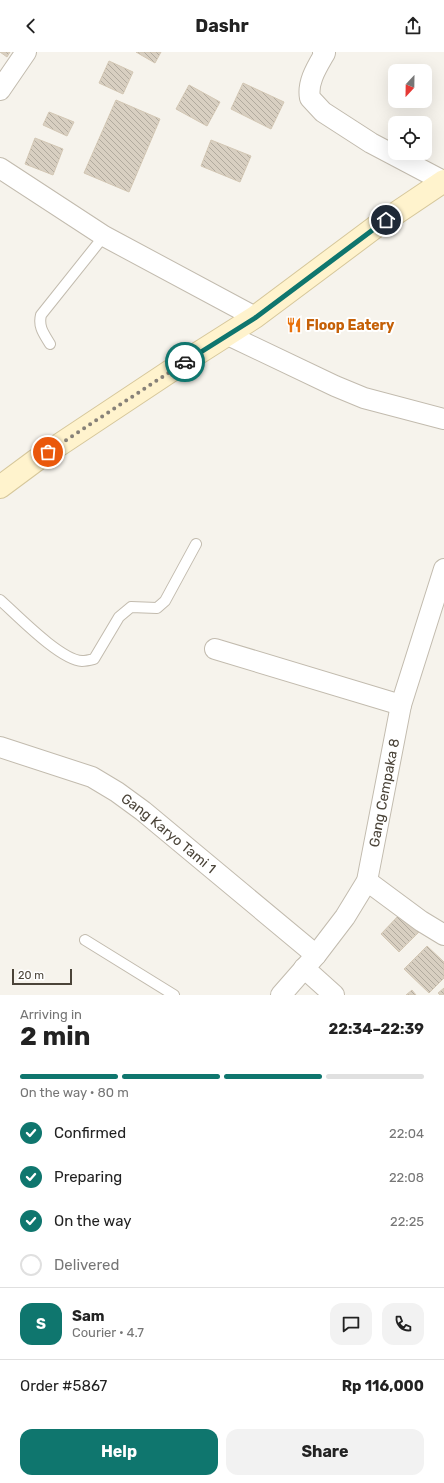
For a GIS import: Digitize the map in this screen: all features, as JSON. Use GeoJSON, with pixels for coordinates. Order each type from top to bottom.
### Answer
{"type":"FeatureCollection","features":[{"type":"Feature","properties":{"kind":"main road"},"geometry":{"type":"LineString","coordinates":[[0,487],[35,461],[178,366],[255,318],[374,228],[444,181]]}},
{"type":"Feature","properties":{"kind":"street"},"geometry":{"type":"LineString","coordinates":[[0,90],[26,52]]}},
{"type":"Feature","properties":{"kind":"street"},"geometry":{"type":"LineString","coordinates":[[325,52],[310,85],[310,98],[323,112],[371,143],[444,181]]}},
{"type":"Feature","properties":{"kind":"street"},"geometry":{"type":"LineString","coordinates":[[0,168],[104,236],[255,318]]}},
{"type":"Feature","properties":{"kind":"street"},"geometry":{"type":"LineString","coordinates":[[228,335],[334,386],[364,398],[444,419]]}},
{"type":"Feature","properties":{"kind":"street","name":"Gang Cempaka 8"},"geometry":{"type":"LineString","coordinates":[[281,995],[310,962],[345,917],[367,881],[401,705],[444,569]]}},
{"type":"Feature","properties":{"kind":"street"},"geometry":{"type":"LineString","coordinates":[[215,649],[401,705]]}},
{"type":"Feature","properties":{"kind":"street","name":"Gang Karyo Tami 1"},"geometry":{"type":"LineString","coordinates":[[0,747],[92,777],[117,792],[143,811],[310,962],[334,995]]}},
{"type":"Feature","properties":{"kind":"street"},"geometry":{"type":"LineString","coordinates":[[367,881],[444,935]]}},
{"type":"Feature","properties":{"kind":"lane"},"geometry":{"type":"LineString","coordinates":[[50,344],[40,328],[41,315],[104,236]]}},
{"type":"Feature","properties":{"kind":"lane"},"geometry":{"type":"LineString","coordinates":[[0,600],[46,641],[65,655],[81,661],[94,659],[119,617],[131,607],[157,608],[164,601],[196,544]]}},
{"type":"Feature","properties":{"kind":"lane"},"geometry":{"type":"LineString","coordinates":[[85,940],[174,995]]}},
{"type":"Feature","properties":{"kind":"building"},"geometry":{"type":"Polygon","coordinates":[[[0,52],[10,52],[7,57],[0,52]]]}},
{"type":"Feature","properties":{"kind":"building"},"geometry":{"type":"Polygon","coordinates":[[[136,52],[161,52],[155,63],[136,52]]]}},
{"type":"Feature","properties":{"kind":"building"},"geometry":{"type":"Polygon","coordinates":[[[109,61],[133,72],[123,94],[99,83],[109,61]]]}},
{"type":"Feature","properties":{"kind":"building"},"geometry":{"type":"Polygon","coordinates":[[[243,83],[284,102],[271,129],[231,109],[243,83]]]}},
{"type":"Feature","properties":{"kind":"building"},"geometry":{"type":"Polygon","coordinates":[[[189,85],[220,102],[207,126],[176,109],[189,85]]]}},
{"type":"Feature","properties":{"kind":"building"},"geometry":{"type":"Polygon","coordinates":[[[116,100],[160,119],[129,192],[84,173],[116,100]]]}},
{"type":"Feature","properties":{"kind":"building"},"geometry":{"type":"Polygon","coordinates":[[[49,112],[74,122],[67,136],[43,125],[49,112]]]}},
{"type":"Feature","properties":{"kind":"building"},"geometry":{"type":"Polygon","coordinates":[[[35,138],[63,149],[53,175],[25,164],[35,138]]]}},
{"type":"Feature","properties":{"kind":"building"},"geometry":{"type":"Polygon","coordinates":[[[211,140],[251,156],[240,182],[201,166],[211,140]]]}},
{"type":"Feature","properties":{"kind":"building"},"geometry":{"type":"Polygon","coordinates":[[[400,914],[419,932],[399,952],[381,934],[400,914]]]}},
{"type":"Feature","properties":{"kind":"building"},"geometry":{"type":"Polygon","coordinates":[[[427,946],[444,962],[444,978],[429,993],[404,969],[427,946]]]}},
{"type":"Feature","properties":{"kind":"building"},"geometry":{"type":"Polygon","coordinates":[[[444,988],[444,995],[440,995],[438,993],[444,988]]]}},
{"type":"Feature","properties":{"kind":"building"},"geometry":{"type":"Polygon","coordinates":[[[412,990],[416,995],[406,995],[412,990]]]}},
{"type":"Feature","properties":{"kind":"way so far"},"geometry":{"type":"LineString","coordinates":[[48,452],[185,362]]}},
{"type":"Feature","properties":{"kind":"place","name":"Floop Eatery"},"geometry":{"type":"Point","coordinates":[294,325]}},
{"type":"Feature","properties":{"kind":"route"},"geometry":{"type":"LineString","coordinates":[[185,362],[255,318],[386,220]]}}]}
